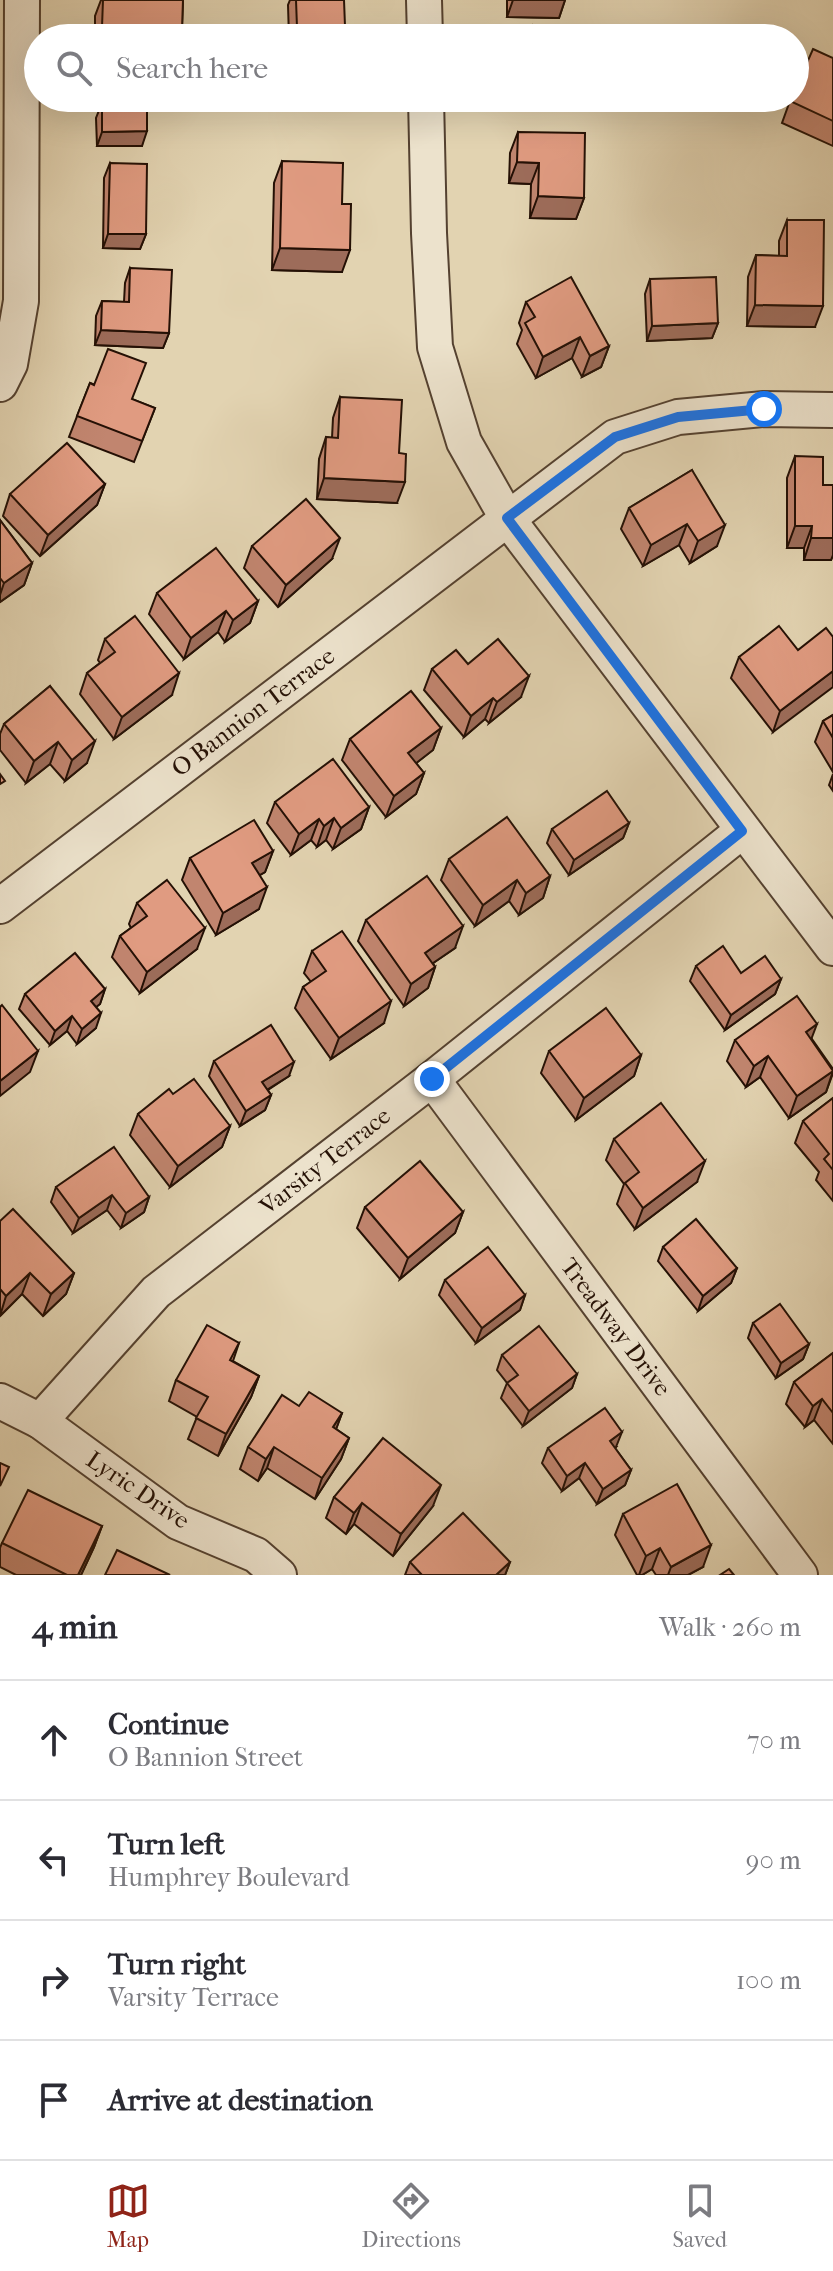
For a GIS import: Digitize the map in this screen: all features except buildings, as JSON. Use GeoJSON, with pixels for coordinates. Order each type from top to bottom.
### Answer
{"type":"FeatureCollection","features":[{"type":"Feature","properties":{"kind":"street"},"geometry":{"type":"LineString","coordinates":[[0,384],[10,364],[21,301],[22,0]]}},
{"type":"Feature","properties":{"kind":"street"},"geometry":{"type":"LineString","coordinates":[[424,0],[425,24]]}},
{"type":"Feature","properties":{"kind":"street"},"geometry":{"type":"LineString","coordinates":[[426,112],[435,347],[464,442],[507,518],[833,948]]}},
{"type":"Feature","properties":{"kind":"street","name":"O Bannion Terrace"},"geometry":{"type":"LineString","coordinates":[[0,906],[615,437],[678,417],[764,409],[833,410]]}},
{"type":"Feature","properties":{"kind":"street","name":"Varsity Terrace"},"geometry":{"type":"LineString","coordinates":[[40,1421],[156,1292],[432,1079],[742,831]]}},
{"type":"Feature","properties":{"kind":"street","name":"Treadway Drive"},"geometry":{"type":"LineString","coordinates":[[432,1079],[800,1575]]}},
{"type":"Feature","properties":{"kind":"street","name":"Lyric Drive"},"geometry":{"type":"LineString","coordinates":[[0,1401],[40,1421],[178,1522],[256,1555],[279,1575]]}},
{"type":"Feature","properties":{"kind":"route"},"geometry":{"type":"LineString","coordinates":[[432,1079],[742,831],[507,518],[615,437],[678,417],[764,409]]}}]}
